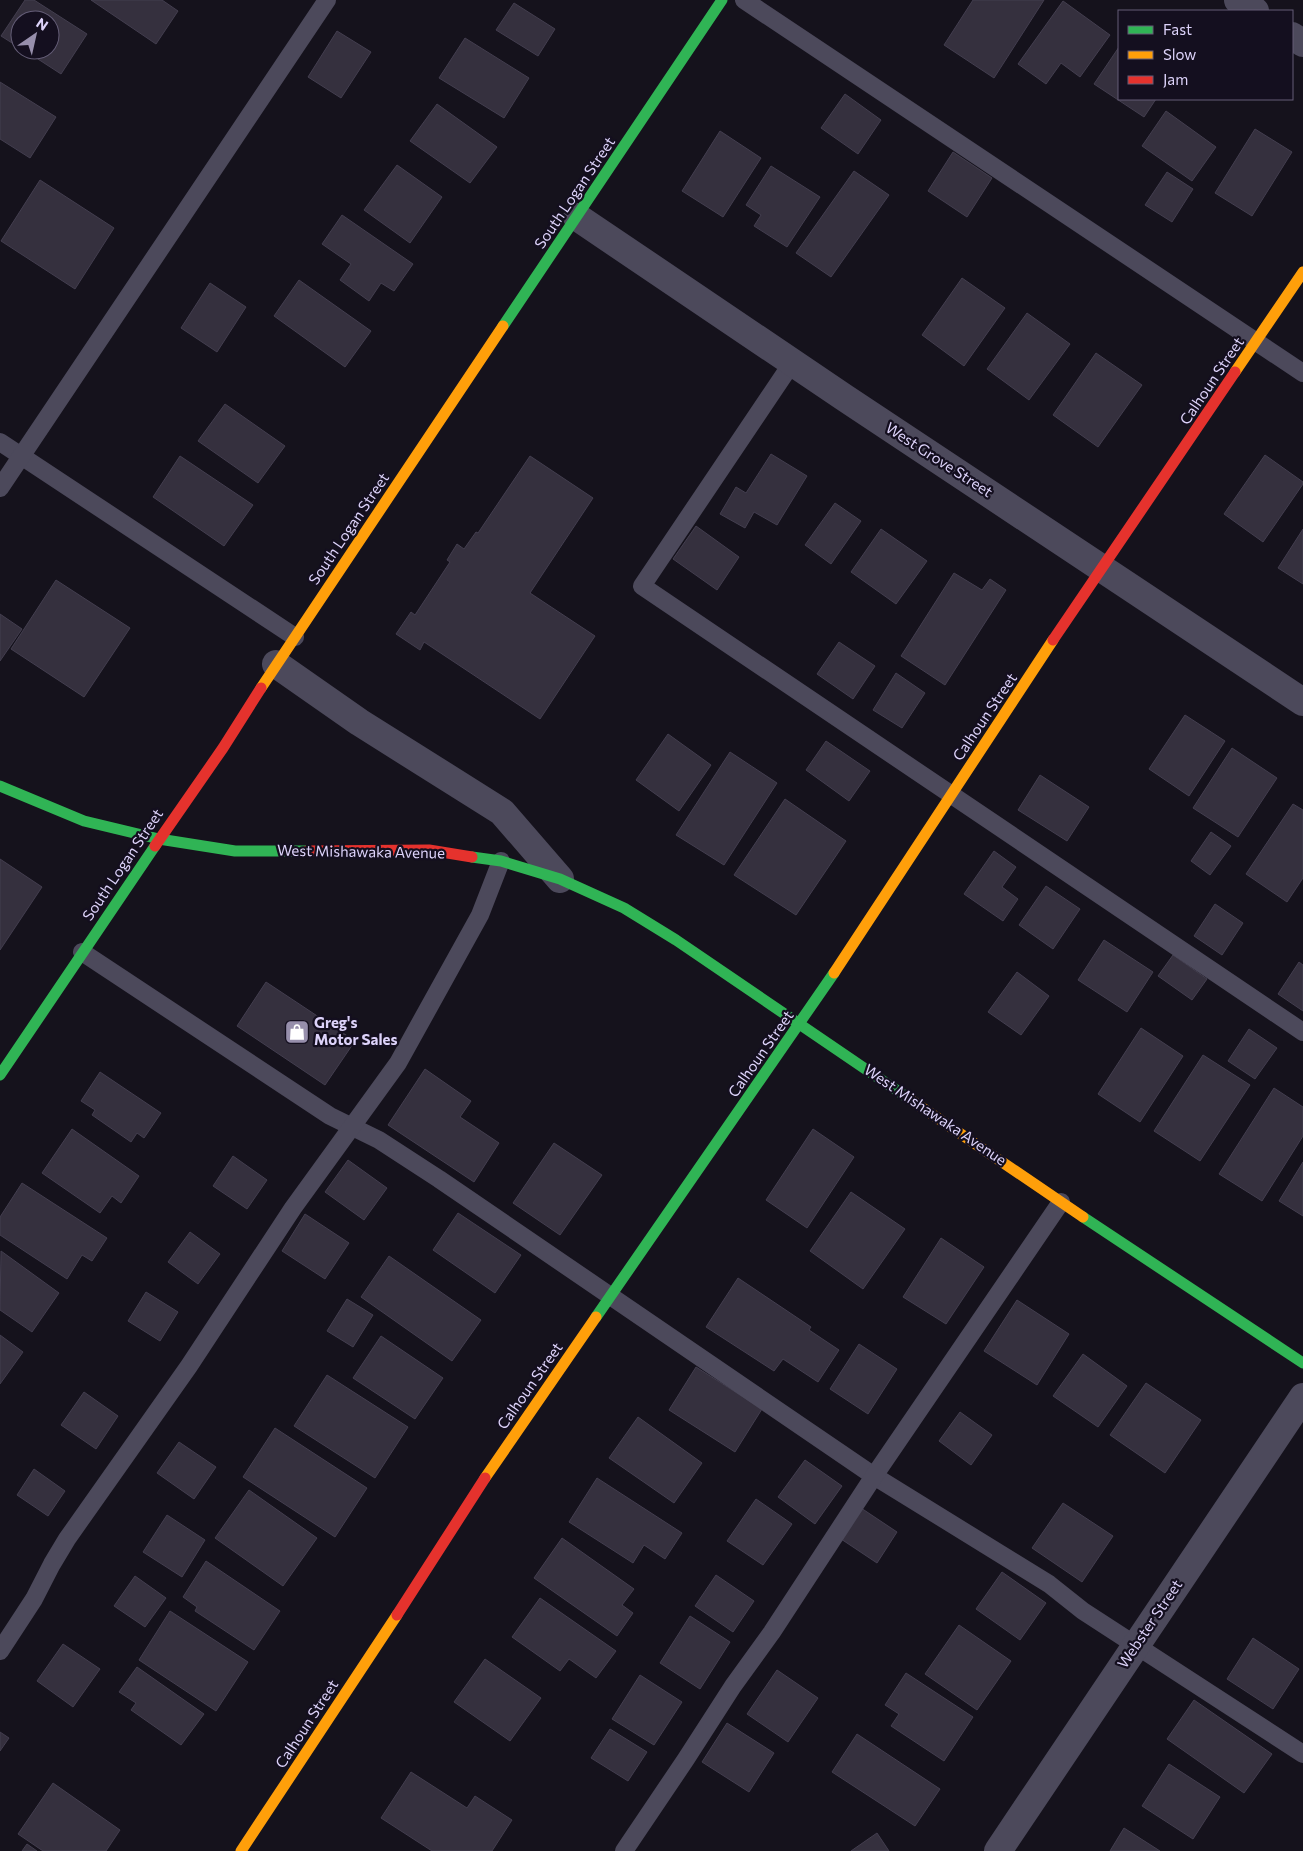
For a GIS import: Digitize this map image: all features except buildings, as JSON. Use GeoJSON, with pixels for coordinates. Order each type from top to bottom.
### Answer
{"type":"FeatureCollection","features":[{"type":"Feature","properties":{"kind":"street","name":"South Logan Street"},"geometry":{"type":"LineString","coordinates":[[0,1075],[159,839],[223,748],[294,637],[722,0]]}},
{"type":"Feature","properties":{"kind":"street"},"geometry":{"type":"LineString","coordinates":[[1238,0],[1253,10]]}},
{"type":"Feature","properties":{"kind":"street","name":"West Grove Street"},"geometry":{"type":"LineString","coordinates":[[577,217],[792,363],[1303,702]]}},
{"type":"Feature","properties":{"kind":"street","name":"Calhoun Street"},"geometry":{"type":"LineString","coordinates":[[241,1851],[423,1576],[488,1473],[800,1024],[1102,567],[1303,272]]}},
{"type":"Feature","properties":{"kind":"street","name":"West Mishawaka Avenue"},"geometry":{"type":"LineString","coordinates":[[276,664],[359,722],[502,812],[560,879]]}},
{"type":"Feature","properties":{"kind":"street","name":"West Mishawaka Avenue"},"geometry":{"type":"LineString","coordinates":[[0,786],[84,821],[159,839],[235,852],[429,850],[501,861],[560,879],[624,908],[676,940],[1062,1202],[1303,1362]]}},
{"type":"Feature","properties":{"kind":"street","name":"Webster Street"},"geometry":{"type":"LineString","coordinates":[[998,1851],[1303,1397]]}},
{"type":"Feature","properties":{"kind":"lane"},"geometry":{"type":"LineString","coordinates":[[0,488],[327,0]]}},
{"type":"Feature","properties":{"kind":"lane"},"geometry":{"type":"LineString","coordinates":[[744,0],[1303,373]]}},
{"type":"Feature","properties":{"kind":"lane"},"geometry":{"type":"LineString","coordinates":[[792,363],[642,586],[1303,1032]]}},
{"type":"Feature","properties":{"kind":"lane"},"geometry":{"type":"LineString","coordinates":[[0,442],[294,637]]}},
{"type":"Feature","properties":{"kind":"lane"},"geometry":{"type":"LineString","coordinates":[[0,1651],[34,1599],[67,1539],[189,1366],[293,1208],[398,1063],[480,915],[501,861]]}},
{"type":"Feature","properties":{"kind":"lane"},"geometry":{"type":"LineString","coordinates":[[82,952],[330,1116],[379,1140],[439,1179],[874,1476],[1049,1584],[1084,1611],[1303,1754]]}},
{"type":"Feature","properties":{"kind":"lane"},"geometry":{"type":"LineString","coordinates":[[624,1851],[733,1686],[772,1632],[874,1476],[1062,1202]]}},
{"type":"Feature","properties":{"kind":"traffic: fast"},"geometry":{"type":"LineString","coordinates":[[503,326],[722,0]]}},
{"type":"Feature","properties":{"kind":"traffic: fast"},"geometry":{"type":"LineString","coordinates":[[0,786],[84,821],[159,839],[235,851],[307,851]]}},
{"type":"Feature","properties":{"kind":"traffic: fast"},"geometry":{"type":"LineString","coordinates":[[0,1075],[155,846]]}},
{"type":"Feature","properties":{"kind":"traffic: fast"},"geometry":{"type":"LineString","coordinates":[[472,857],[501,861],[560,879],[624,908],[676,940],[908,1098]]}},
{"type":"Feature","properties":{"kind":"traffic: fast"},"geometry":{"type":"LineString","coordinates":[[596,1317],[834,973]]}},
{"type":"Feature","properties":{"kind":"traffic: fast"},"geometry":{"type":"LineString","coordinates":[[1083,1217],[1303,1363]]}},
{"type":"Feature","properties":{"kind":"traffic: slow"},"geometry":{"type":"LineString","coordinates":[[1235,372],[1303,272]]}},
{"type":"Feature","properties":{"kind":"traffic: slow"},"geometry":{"type":"LineString","coordinates":[[261,688],[503,326]]}},
{"type":"Feature","properties":{"kind":"traffic: slow"},"geometry":{"type":"LineString","coordinates":[[834,973],[1053,640]]}},
{"type":"Feature","properties":{"kind":"traffic: slow"},"geometry":{"type":"LineString","coordinates":[[908,1098],[1083,1217]]}},
{"type":"Feature","properties":{"kind":"traffic: slow"},"geometry":{"type":"LineString","coordinates":[[485,1478],[596,1317]]}},
{"type":"Feature","properties":{"kind":"traffic: slow"},"geometry":{"type":"LineString","coordinates":[[241,1851],[397,1615]]}},
{"type":"Feature","properties":{"kind":"traffic: jam"},"geometry":{"type":"LineString","coordinates":[[1053,640],[1235,372]]}},
{"type":"Feature","properties":{"kind":"traffic: jam"},"geometry":{"type":"LineString","coordinates":[[155,846],[223,748],[261,688]]}},
{"type":"Feature","properties":{"kind":"traffic: jam"},"geometry":{"type":"LineString","coordinates":[[307,851],[429,850],[472,857]]}},
{"type":"Feature","properties":{"kind":"traffic: jam"},"geometry":{"type":"LineString","coordinates":[[397,1615],[485,1478]]}},
{"type":"Feature","properties":{"kind":"place","name":"Greg's Motor Sales"},"geometry":{"type":"Point","coordinates":[297,1032]}}]}
